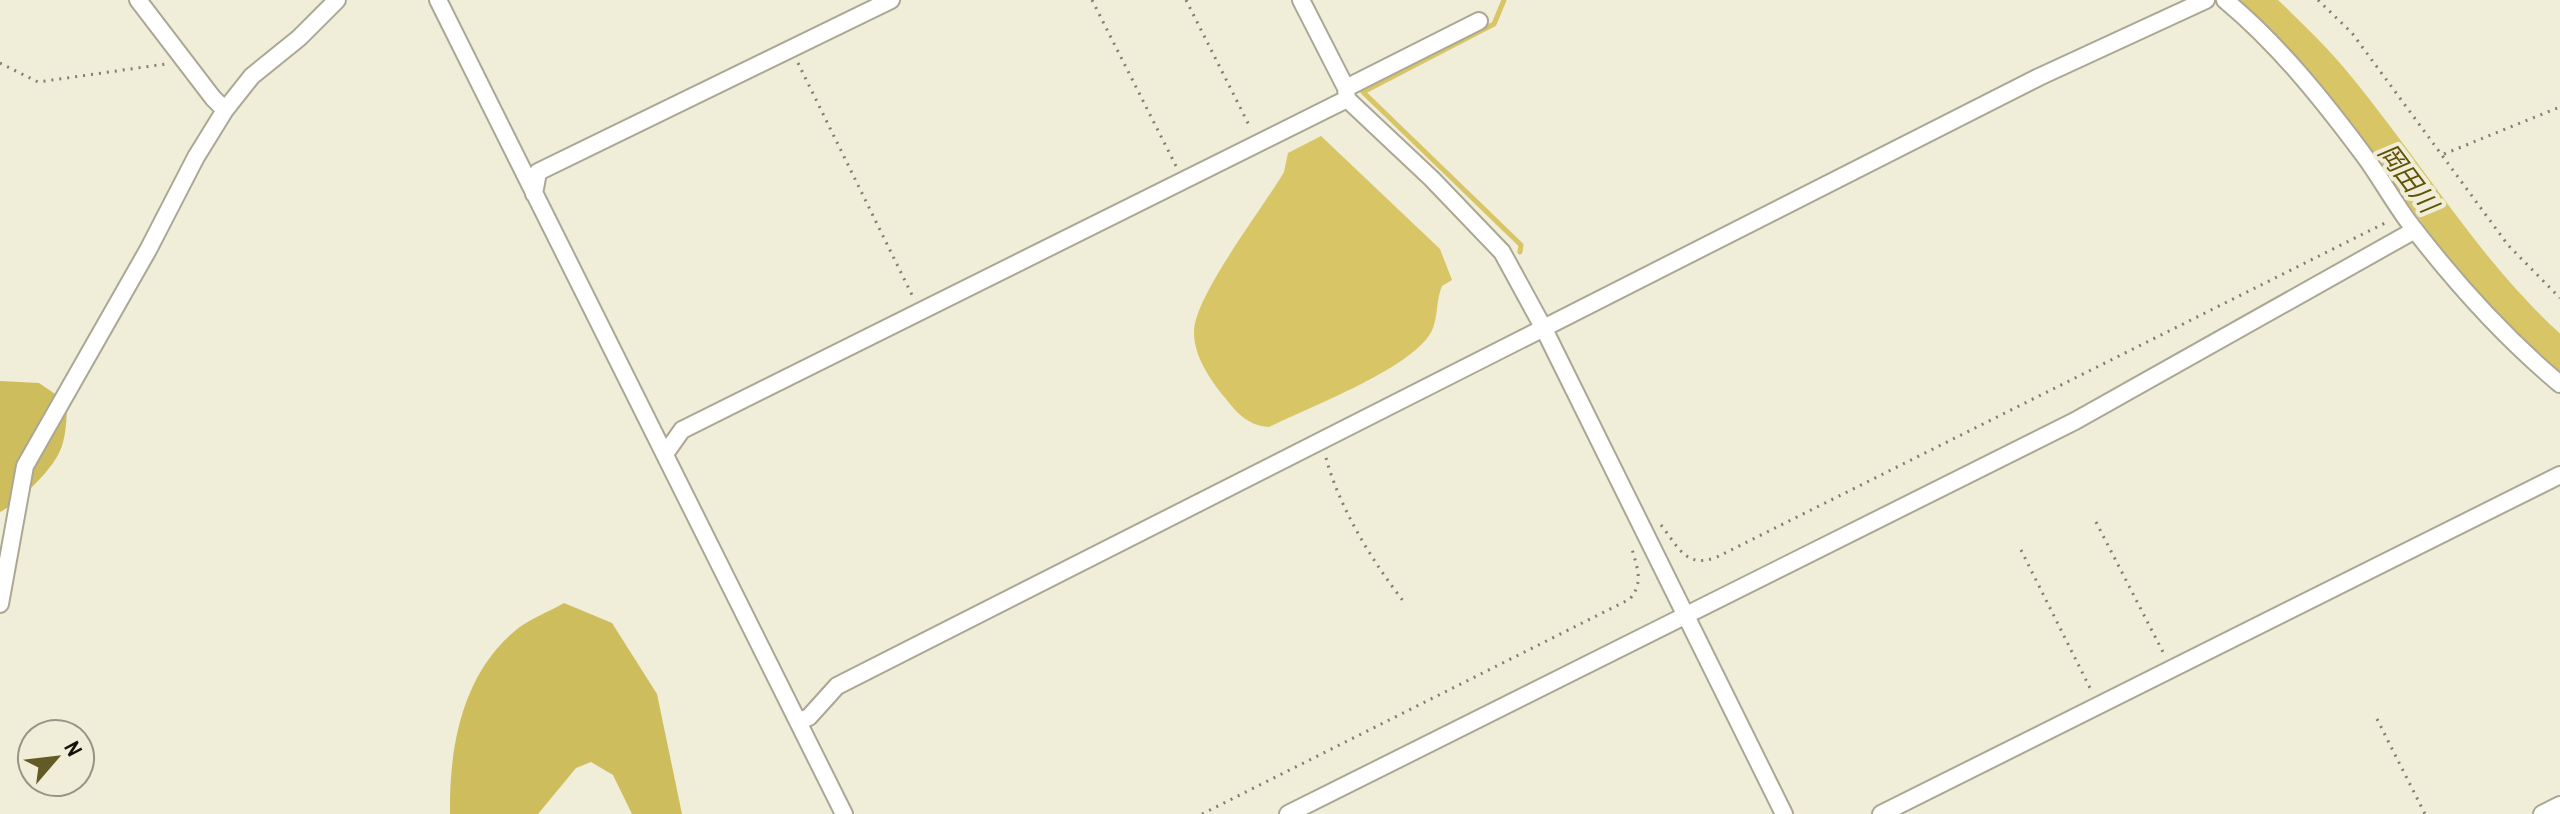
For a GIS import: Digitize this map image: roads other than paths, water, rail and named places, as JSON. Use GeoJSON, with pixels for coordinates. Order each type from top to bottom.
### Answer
{"type":"FeatureCollection","features":[{"type":"Feature","properties":{"kind":"street"},"geometry":{"type":"LineString","coordinates":[[138,0],[225,110]]}},
{"type":"Feature","properties":{"kind":"street"},"geometry":{"type":"LineString","coordinates":[[0,604],[25,466],[225,110],[252,76],[299,38],[337,0]]}},
{"type":"Feature","properties":{"kind":"street"},"geometry":{"type":"LineString","coordinates":[[438,0],[844,814]]}},
{"type":"Feature","properties":{"kind":"street"},"geometry":{"type":"LineString","coordinates":[[534,194],[538,172],[891,0]]}},
{"type":"Feature","properties":{"kind":"street"},"geometry":{"type":"LineString","coordinates":[[1301,0],[1346,94],[1502,252],[1543,327],[1784,814]]}},
{"type":"Feature","properties":{"kind":"street"},"geometry":{"type":"LineString","coordinates":[[798,722],[809,717],[837,686],[2039,77],[2206,0]]}},
{"type":"Feature","properties":{"kind":"street"},"geometry":{"type":"LineString","coordinates":[[2225,0],[2293,65],[2364,156],[2403,215],[2505,336],[2560,384]]}},
{"type":"Feature","properties":{"kind":"street"},"geometry":{"type":"LineString","coordinates":[[665,454],[682,430],[1259,145],[1479,21]]}},
{"type":"Feature","properties":{"kind":"street"},"geometry":{"type":"LineString","coordinates":[[1288,814],[1685,613],[2075,421],[2415,230]]}},
{"type":"Feature","properties":{"kind":"street"},"geometry":{"type":"LineString","coordinates":[[1881,814],[2560,475]]}},
{"type":"Feature","properties":{"kind":"street"},"geometry":{"type":"LineString","coordinates":[[2542,814],[2560,805]]}},
{"type":"Feature","properties":{"kind":"waterway"},"geometry":{"type":"LineString","coordinates":[[1504,0],[1494,24],[1363,92],[1521,245],[1520,252]]}},
{"type":"Feature","properties":{"kind":"waterway","name":"岡田川"},"geometry":{"type":"LineString","coordinates":[[2255,0],[2330,76],[2498,293],[2560,355]]}}]}
